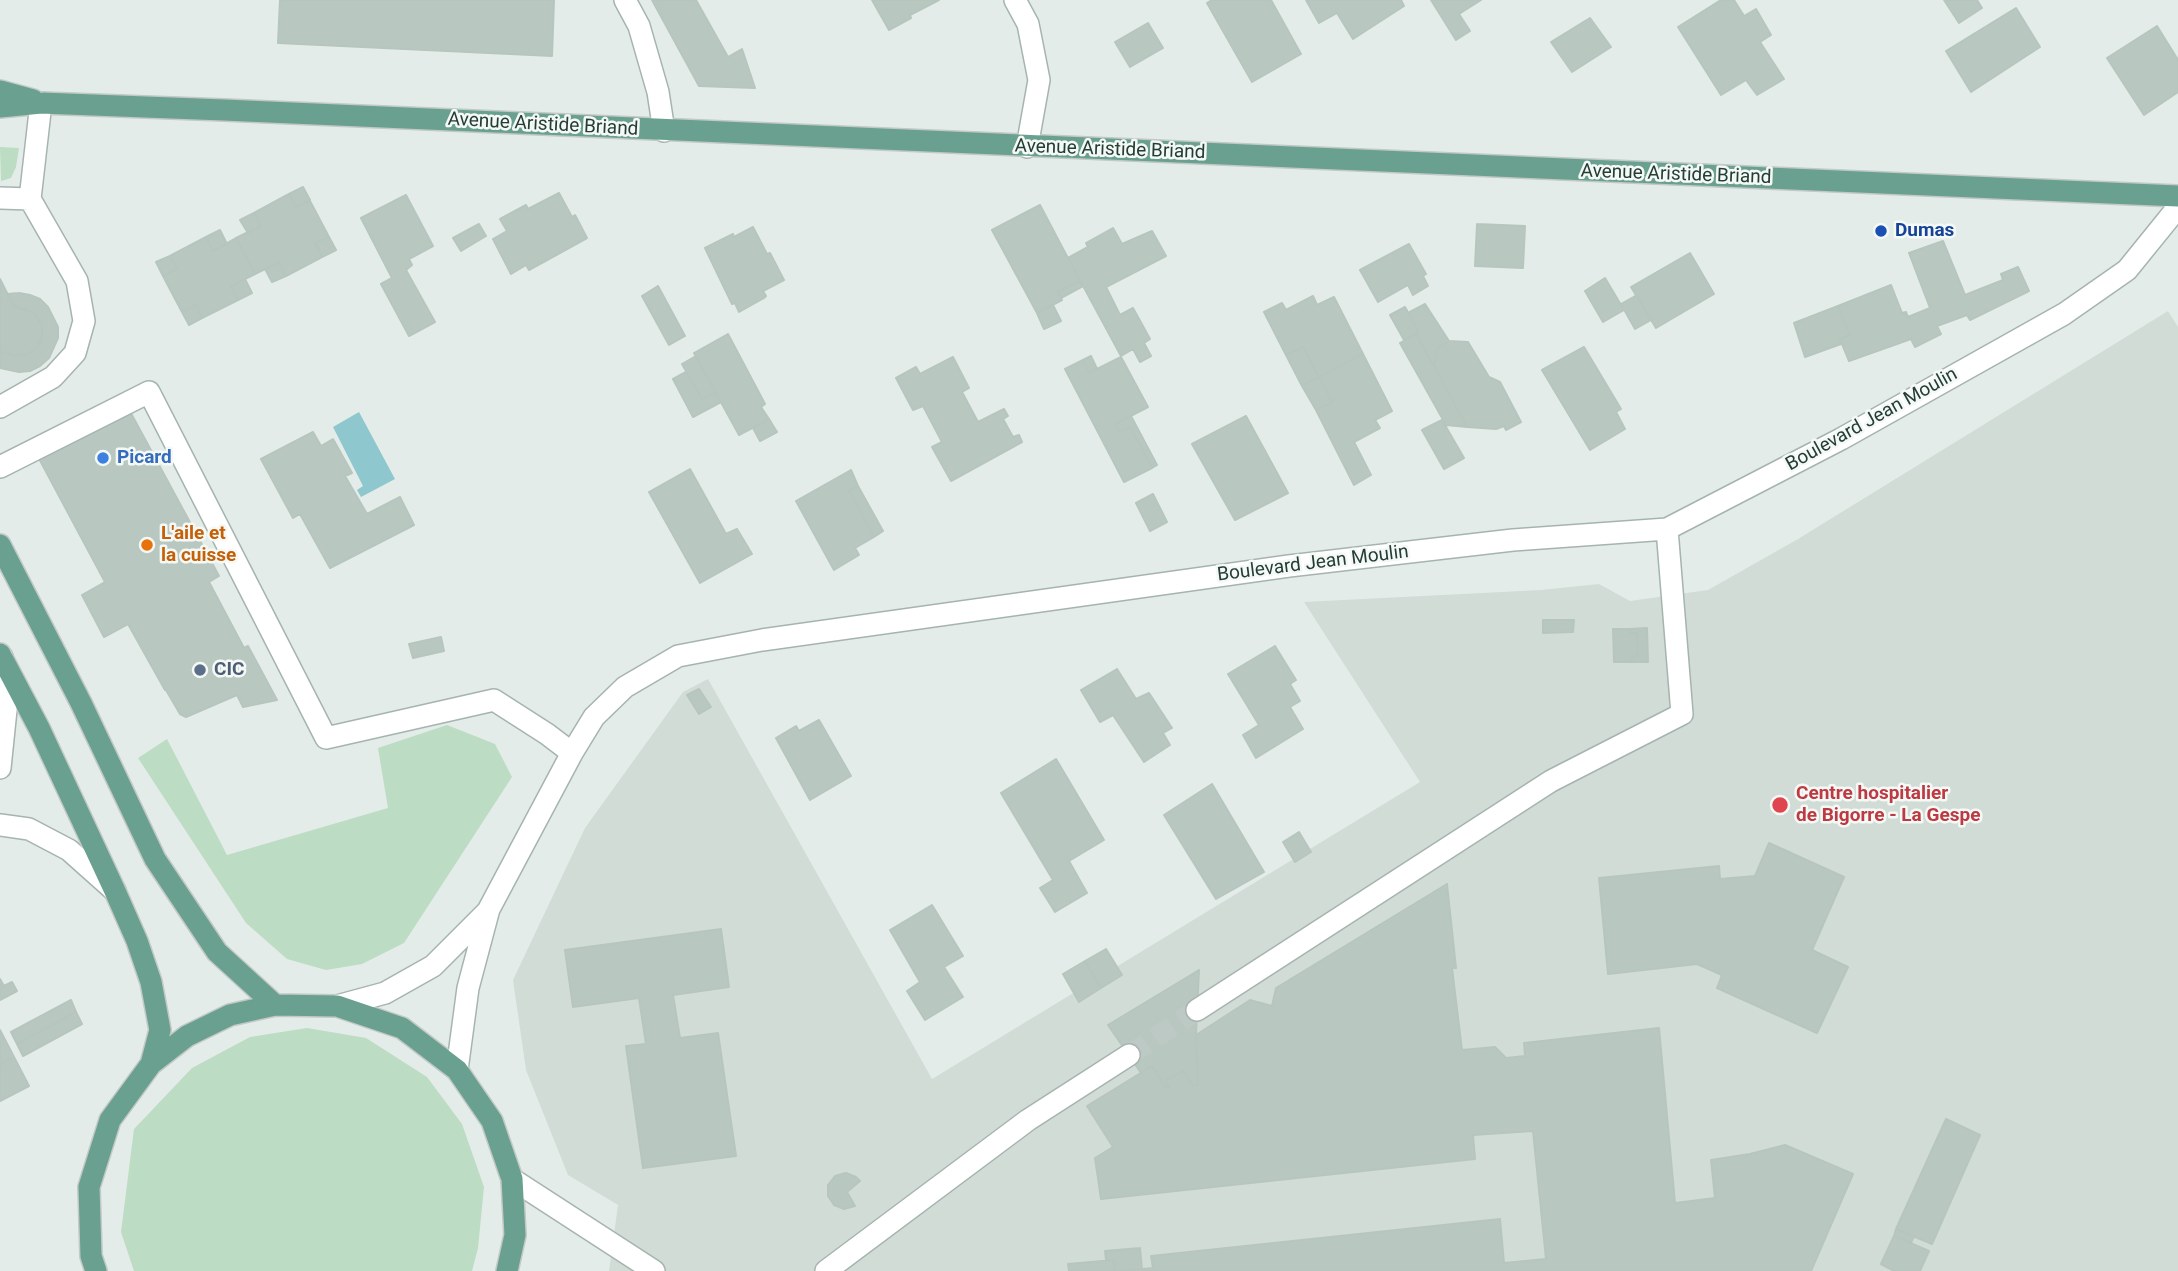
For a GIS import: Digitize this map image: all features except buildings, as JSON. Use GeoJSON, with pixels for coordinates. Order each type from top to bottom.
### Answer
{"type":"FeatureCollection","features":[{"type":"Feature","properties":{"kind":"main road","name":"Avenue Aristide Briand"},"geometry":{"type":"LineString","coordinates":[[0,90],[41,103]]}},
{"type":"Feature","properties":{"kind":"main road","name":"Avenue Aristide Briand"},"geometry":{"type":"LineString","coordinates":[[0,107],[41,103],[2178,196]]}},
{"type":"Feature","properties":{"kind":"main road"},"geometry":{"type":"LineString","coordinates":[[0,545],[155,859],[217,953],[275,1005]]}},
{"type":"Feature","properties":{"kind":"main road"},"geometry":{"type":"LineString","coordinates":[[1,655],[115,891],[151,982],[160,1030],[151,1064]]}},
{"type":"Feature","properties":{"kind":"main road"},"geometry":{"type":"LineString","coordinates":[[96,1271],[91,1256],[89,1187],[110,1120],[151,1064],[187,1036],[230,1015],[275,1005],[337,1006],[402,1028],[457,1070],[492,1121],[512,1179],[515,1236],[507,1271]]}},
{"type":"Feature","properties":{"kind":"street"},"geometry":{"type":"LineString","coordinates":[[625,0],[639,26],[647,52],[658,92],[664,131]]}},
{"type":"Feature","properties":{"kind":"street"},"geometry":{"type":"LineString","coordinates":[[1015,0],[1028,24],[1039,80],[1027,147]]}},
{"type":"Feature","properties":{"kind":"street"},"geometry":{"type":"LineString","coordinates":[[0,407],[53,377],[75,353],[84,321],[77,281],[30,199],[41,103]]}},
{"type":"Feature","properties":{"kind":"street"},"geometry":{"type":"LineString","coordinates":[[0,198],[30,199]]}},
{"type":"Feature","properties":{"kind":"street","name":"Boulevard Jean Moulin"},"geometry":{"type":"LineString","coordinates":[[457,1070],[468,988],[489,909],[572,753],[594,717],[625,687],[678,656],[762,640],[1289,566],[1513,540],[1667,529],[1841,439],[2064,314],[2127,270],[2178,207]]}},
{"type":"Feature","properties":{"kind":"street"},"geometry":{"type":"LineString","coordinates":[[0,467],[149,392],[326,738],[494,700],[572,753]]}},
{"type":"Feature","properties":{"kind":"street"},"geometry":{"type":"LineString","coordinates":[[1197,1010],[1551,781],[1682,715],[1667,529]]}},
{"type":"Feature","properties":{"kind":"street"},"geometry":{"type":"LineString","coordinates":[[0,768],[6,710],[1,655]]}},
{"type":"Feature","properties":{"kind":"street"},"geometry":{"type":"LineString","coordinates":[[0,825],[29,829],[69,849],[115,891]]}},
{"type":"Feature","properties":{"kind":"street","name":"Boulevard Jean Moulin"},"geometry":{"type":"LineString","coordinates":[[337,1006],[384,993],[433,966],[489,909]]}},
{"type":"Feature","properties":{"kind":"street"},"geometry":{"type":"LineString","coordinates":[[826,1271],[1028,1120],[1129,1055]]}},
{"type":"Feature","properties":{"kind":"street"},"geometry":{"type":"LineString","coordinates":[[512,1179],[654,1271]]}},
{"type":"Feature","properties":{"kind":"shaded area","name":"Centre hospitalier de Bigorre - La Gespe"},"geometry":{"type":"Polygon","coordinates":[[[2168,311],[2178,327],[2178,1271],[609,1271],[618,1205],[568,1175],[526,1070],[513,980],[585,828],[683,692],[708,679],[932,1079],[1420,782],[1304,602],[1541,590],[1599,584],[1630,601],[1708,590],[1798,539],[2168,311]]]}},
{"type":"Feature","properties":{"kind":"green space"},"geometry":{"type":"Polygon","coordinates":[[[0,147],[19,148],[11,178],[1,181],[0,147]]]}},
{"type":"Feature","properties":{"kind":"green space"},"geometry":{"type":"Polygon","coordinates":[[[447,725],[495,744],[512,777],[404,943],[362,964],[326,970],[287,959],[246,923],[138,758],[167,739],[227,855],[388,808],[378,748],[447,725]]]}},
{"type":"Feature","properties":{"kind":"green space"},"geometry":{"type":"Polygon","coordinates":[[[307,1028],[366,1038],[427,1077],[462,1124],[484,1187],[478,1248],[472,1271],[134,1271],[121,1232],[134,1129],[192,1068],[250,1037],[307,1028]]]}},
{"type":"Feature","properties":{"kind":"water"},"geometry":{"type":"Polygon","coordinates":[[[359,412],[395,479],[361,497],[357,490],[363,486],[333,427],[359,412]]]}},
{"type":"Feature","properties":{"kind":"tunnel"},"geometry":{"type":"LineString","coordinates":[[1129,1055],[1197,1010]]}},
{"type":"Feature","properties":{"kind":"place","name":"Dumas"},"geometry":{"type":"Point","coordinates":[1881,231]}},
{"type":"Feature","properties":{"kind":"place","name":"Picard"},"geometry":{"type":"Point","coordinates":[103,458]}},
{"type":"Feature","properties":{"kind":"place","name":"L'aile et la cuisse"},"geometry":{"type":"Point","coordinates":[147,545]}},
{"type":"Feature","properties":{"kind":"place","name":"CIC"},"geometry":{"type":"Point","coordinates":[200,670]}},
{"type":"Feature","properties":{"kind":"place","name":"Centre hospitalier de Bigorre - La Gespe"},"geometry":{"type":"Point","coordinates":[1780,805]}}]}
